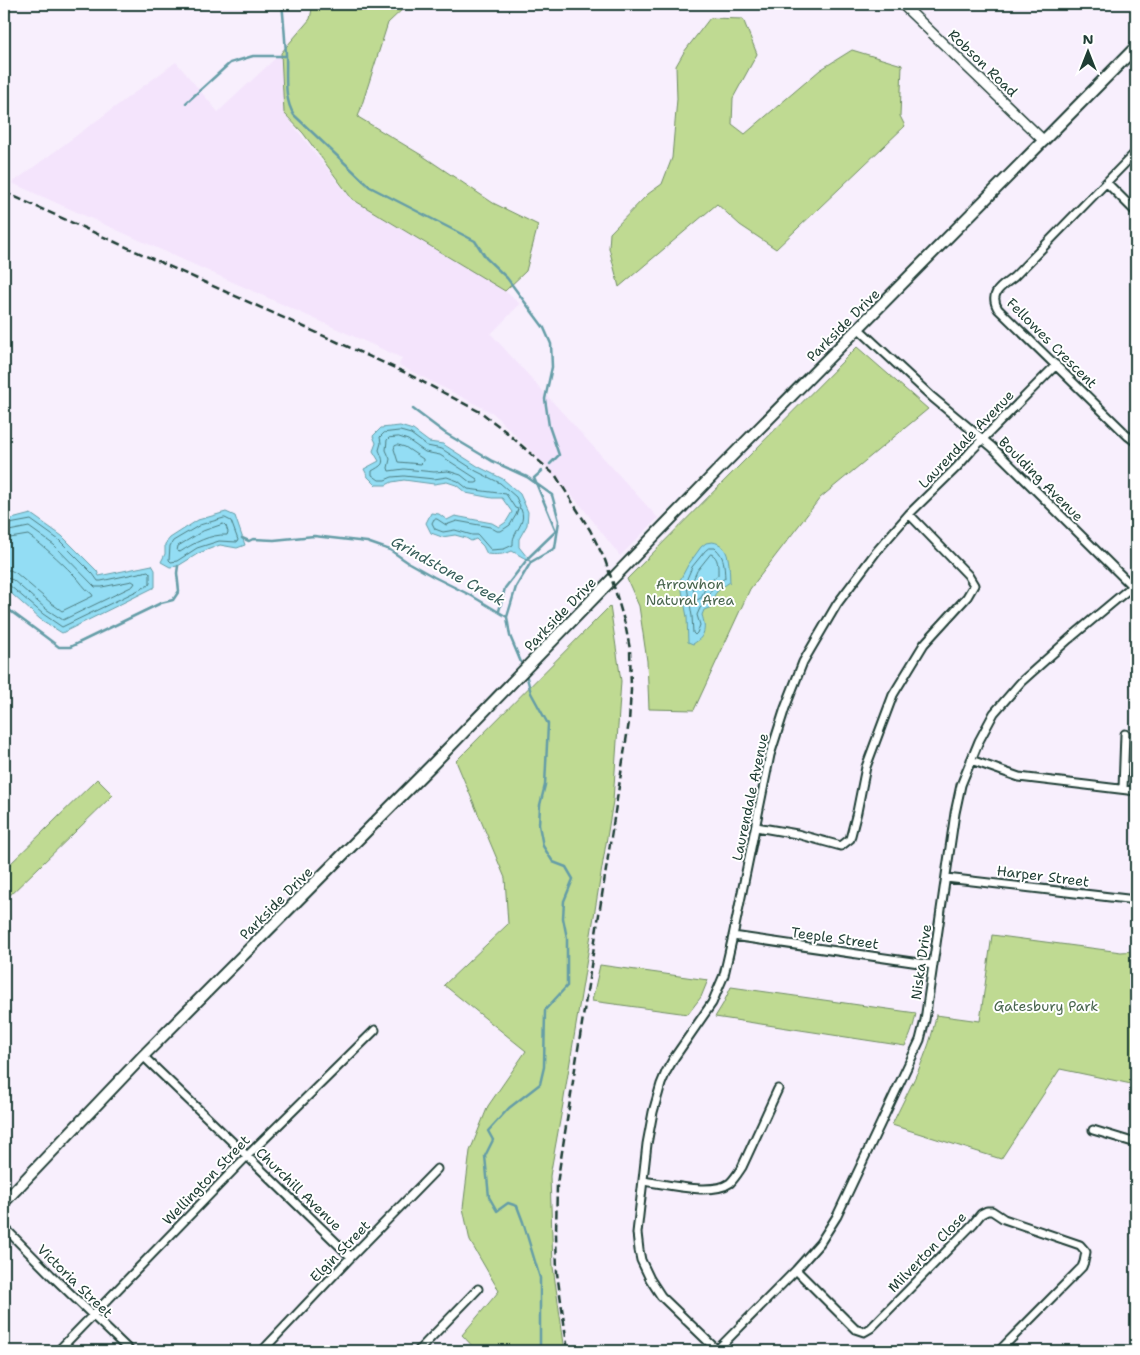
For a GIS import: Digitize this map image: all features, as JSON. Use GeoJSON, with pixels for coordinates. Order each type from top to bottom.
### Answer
{"type":"FeatureCollection","features":[{"type":"Feature","properties":{"kind":"main road","name":"Parkside Drive"},"geometry":{"type":"LineString","coordinates":[[4,1202],[143,1056],[370,828],[718,470],[1136,47]]}},
{"type":"Feature","properties":{"kind":"street","name":"Robson Road"},"geometry":{"type":"LineString","coordinates":[[902,4],[1044,141]]}},
{"type":"Feature","properties":{"kind":"street"},"geometry":{"type":"LineString","coordinates":[[1136,152],[1107,183],[1136,212]]}},
{"type":"Feature","properties":{"kind":"street","name":"Fellowes Crescent"},"geometry":{"type":"LineString","coordinates":[[1107,183],[1014,277],[996,292],[994,302],[1136,442]]}},
{"type":"Feature","properties":{"kind":"street","name":"Boulding Avenue"},"geometry":{"type":"LineString","coordinates":[[859,329],[932,397],[982,439],[1135,587]]}},
{"type":"Feature","properties":{"kind":"street","name":"Laurendale Avenue"},"geometry":{"type":"LineString","coordinates":[[718,1351],[661,1296],[641,1260],[637,1233],[652,1112],[661,1084],[674,1058],[716,994],[724,975],[770,755],[785,708],[803,662],[837,604],[876,552],[909,514],[1056,365]]}},
{"type":"Feature","properties":{"kind":"street"},"geometry":{"type":"LineString","coordinates":[[756,827],[797,834],[841,846],[850,839],[866,767],[893,695],[924,644],[967,596],[974,584],[968,575],[909,514]]}},
{"type":"Feature","properties":{"kind":"street","name":"Niska Drive"},"geometry":{"type":"LineString","coordinates":[[718,1351],[820,1243],[837,1216],[920,1040],[925,1020],[958,796],[979,741],[994,713],[1021,682],[1069,639],[1135,587]]}},
{"type":"Feature","properties":{"kind":"street"},"geometry":{"type":"LineString","coordinates":[[1123,789],[1125,734]]}},
{"type":"Feature","properties":{"kind":"street"},"geometry":{"type":"LineString","coordinates":[[971,760],[1019,777],[1136,791]]}},
{"type":"Feature","properties":{"kind":"street","name":"Harper Street"},"geometry":{"type":"LineString","coordinates":[[946,878],[1136,900]]}},
{"type":"Feature","properties":{"kind":"street","name":"Teeple Street"},"geometry":{"type":"LineString","coordinates":[[733,936],[933,964]]}},
{"type":"Feature","properties":{"kind":"street","name":"Wellington Street"},"geometry":{"type":"LineString","coordinates":[[58,1351],[247,1156],[375,1030]]}},
{"type":"Feature","properties":{"kind":"street","name":"Churchill Avenue"},"geometry":{"type":"LineString","coordinates":[[143,1056],[351,1258]]}},
{"type":"Feature","properties":{"kind":"street"},"geometry":{"type":"LineString","coordinates":[[643,1181],[703,1189],[713,1189],[729,1183],[736,1177],[742,1167],[778,1090]]}},
{"type":"Feature","properties":{"kind":"street"},"geometry":{"type":"LineString","coordinates":[[1093,1130],[1136,1143]]}},
{"type":"Feature","properties":{"kind":"street","name":"Elgin Street"},"geometry":{"type":"LineString","coordinates":[[262,1351],[437,1169]]}},
{"type":"Feature","properties":{"kind":"street","name":"Milverton Close"},"geometry":{"type":"LineString","coordinates":[[796,1270],[855,1329],[864,1332],[871,1328],[981,1214],[987,1211],[992,1211],[1004,1219],[1080,1245],[1086,1252],[1082,1267],[999,1351]]}},
{"type":"Feature","properties":{"kind":"street","name":"Victoria Street"},"geometry":{"type":"LineString","coordinates":[[4,1227],[130,1351]]}},
{"type":"Feature","properties":{"kind":"street"},"geometry":{"type":"LineString","coordinates":[[418,1351],[478,1288]]}},
{"type":"Feature","properties":{"kind":"shaded area"},"geometry":{"type":"Polygon","coordinates":[[[281,53],[284,113],[351,199],[505,291],[520,304],[491,334],[658,518],[620,556],[582,507],[538,458],[493,413],[399,365],[402,358],[12,183],[176,62],[218,112],[281,53]]]}},
{"type":"Feature","properties":{"kind":"green space"},"geometry":{"type":"Polygon","coordinates":[[[313,4],[408,4],[388,23],[358,117],[423,156],[493,203],[538,225],[526,271],[505,291],[352,199],[303,133],[284,113],[281,53],[310,19],[313,4]]]}},
{"type":"Feature","properties":{"kind":"green space"},"geometry":{"type":"Polygon","coordinates":[[[710,18],[743,19],[757,54],[733,98],[732,124],[745,134],[820,70],[852,50],[902,65],[900,116],[905,126],[776,249],[740,225],[717,204],[619,287],[609,248],[610,233],[648,194],[662,184],[672,158],[677,99],[676,66],[684,52],[710,18]]]}},
{"type":"Feature","properties":{"kind":"green space","name":"Arrowhon Natural Area"},"geometry":{"type":"Polygon","coordinates":[[[857,347],[928,409],[820,498],[750,589],[694,710],[649,709],[647,661],[639,606],[627,579],[857,347]]]}},
{"type":"Feature","properties":{"kind":"green space"},"geometry":{"type":"Polygon","coordinates":[[[610,606],[621,681],[613,801],[550,1176],[553,1267],[565,1351],[477,1351],[462,1335],[499,1291],[470,1241],[463,1208],[470,1151],[488,1106],[526,1051],[444,985],[508,924],[505,878],[456,761],[610,606]]]}},
{"type":"Feature","properties":{"kind":"green space"},"geometry":{"type":"Polygon","coordinates":[[[97,779],[113,795],[4,901],[4,870],[97,779]]]}},
{"type":"Feature","properties":{"kind":"green space","name":"Gatesbury Park"},"geometry":{"type":"Polygon","coordinates":[[[992,935],[1121,952],[1136,951],[1136,1085],[1060,1069],[1001,1159],[892,1125],[924,1058],[936,1015],[980,1021],[992,935]]]}},
{"type":"Feature","properties":{"kind":"green space"},"geometry":{"type":"Polygon","coordinates":[[[600,965],[708,980],[701,997],[688,1014],[592,1001],[600,965]]]}},
{"type":"Feature","properties":{"kind":"green space"},"geometry":{"type":"Polygon","coordinates":[[[731,987],[916,1013],[912,1030],[905,1046],[715,1017],[731,987]]]}},
{"type":"Feature","properties":{"kind":"water"},"geometry":{"type":"Polygon","coordinates":[[[400,426],[413,430],[429,442],[443,444],[479,467],[503,479],[520,494],[528,512],[527,525],[519,539],[519,547],[531,562],[512,551],[487,554],[483,546],[476,539],[471,541],[455,535],[442,537],[431,533],[426,523],[431,513],[439,514],[447,520],[455,516],[492,523],[499,527],[506,522],[512,512],[502,498],[466,493],[456,485],[447,482],[434,484],[404,480],[386,485],[376,485],[368,477],[364,469],[379,461],[373,451],[376,443],[373,436],[381,428],[400,426]]]}},
{"type":"Feature","properties":{"kind":"water"},"geometry":{"type":"Polygon","coordinates":[[[226,512],[235,516],[245,545],[237,548],[220,545],[199,553],[178,566],[170,567],[161,562],[165,554],[165,544],[170,538],[198,520],[226,512]]]}},
{"type":"Feature","properties":{"kind":"water"},"geometry":{"type":"Polygon","coordinates":[[[31,514],[62,536],[97,571],[99,576],[152,565],[155,570],[155,587],[62,633],[40,619],[4,587],[4,521],[31,514]]]}},
{"type":"Feature","properties":{"kind":"water"},"geometry":{"type":"Polygon","coordinates":[[[712,542],[723,547],[726,552],[729,563],[730,582],[716,593],[712,604],[714,606],[704,610],[702,615],[704,624],[703,635],[693,644],[688,642],[687,617],[680,580],[701,547],[706,543],[712,542]]]}},
{"type":"Feature","properties":{"kind":"waterway"},"geometry":{"type":"LineString","coordinates":[[282,4],[287,93],[294,115],[370,187],[475,241],[486,258],[507,278],[544,328],[551,344],[552,367],[545,399],[549,426],[559,455],[550,464]]}},
{"type":"Feature","properties":{"kind":"waterway"},"geometry":{"type":"LineString","coordinates":[[186,103],[230,63],[253,56],[285,56]]}},
{"type":"Feature","properties":{"kind":"waterway"},"geometry":{"type":"LineString","coordinates":[[413,409],[445,433],[492,461],[527,477],[552,495],[559,521],[555,548],[531,562],[516,587],[507,617]]}},
{"type":"Feature","properties":{"kind":"waterway"},"geometry":{"type":"LineString","coordinates":[[499,611],[505,588],[529,557],[556,531],[534,478],[542,471]]}},
{"type":"Feature","properties":{"kind":"waterway","name":"Grindstone Creek"},"geometry":{"type":"LineString","coordinates":[[242,538],[249,541],[253,539],[274,540],[314,536],[367,542],[390,550],[409,563],[472,596],[507,617],[510,636],[523,667]]}},
{"type":"Feature","properties":{"kind":"waterway","name":"Grindstone Creek"},"geometry":{"type":"LineString","coordinates":[[4,602],[9,610],[59,647],[70,647],[161,603],[173,600],[179,591],[178,566]]}},
{"type":"Feature","properties":{"kind":"waterway","name":"Grindstone Creek"},"geometry":{"type":"LineString","coordinates":[[526,674],[531,693],[548,724],[545,785],[540,805],[539,825],[543,846],[553,862],[566,867],[573,879],[564,901],[563,918],[567,938],[567,986],[545,1010],[544,1067],[540,1084],[509,1108],[488,1131],[493,1140],[485,1156],[489,1197],[497,1211],[508,1203],[517,1206],[540,1278],[540,1351]]}},
{"type":"Feature","properties":{"kind":"railway"},"geometry":{"type":"LineString","coordinates":[[4,192],[404,372],[482,413],[556,476],[590,530],[605,560],[625,624],[630,649],[631,690],[629,722],[557,1184],[557,1273],[568,1351]]}}]}
